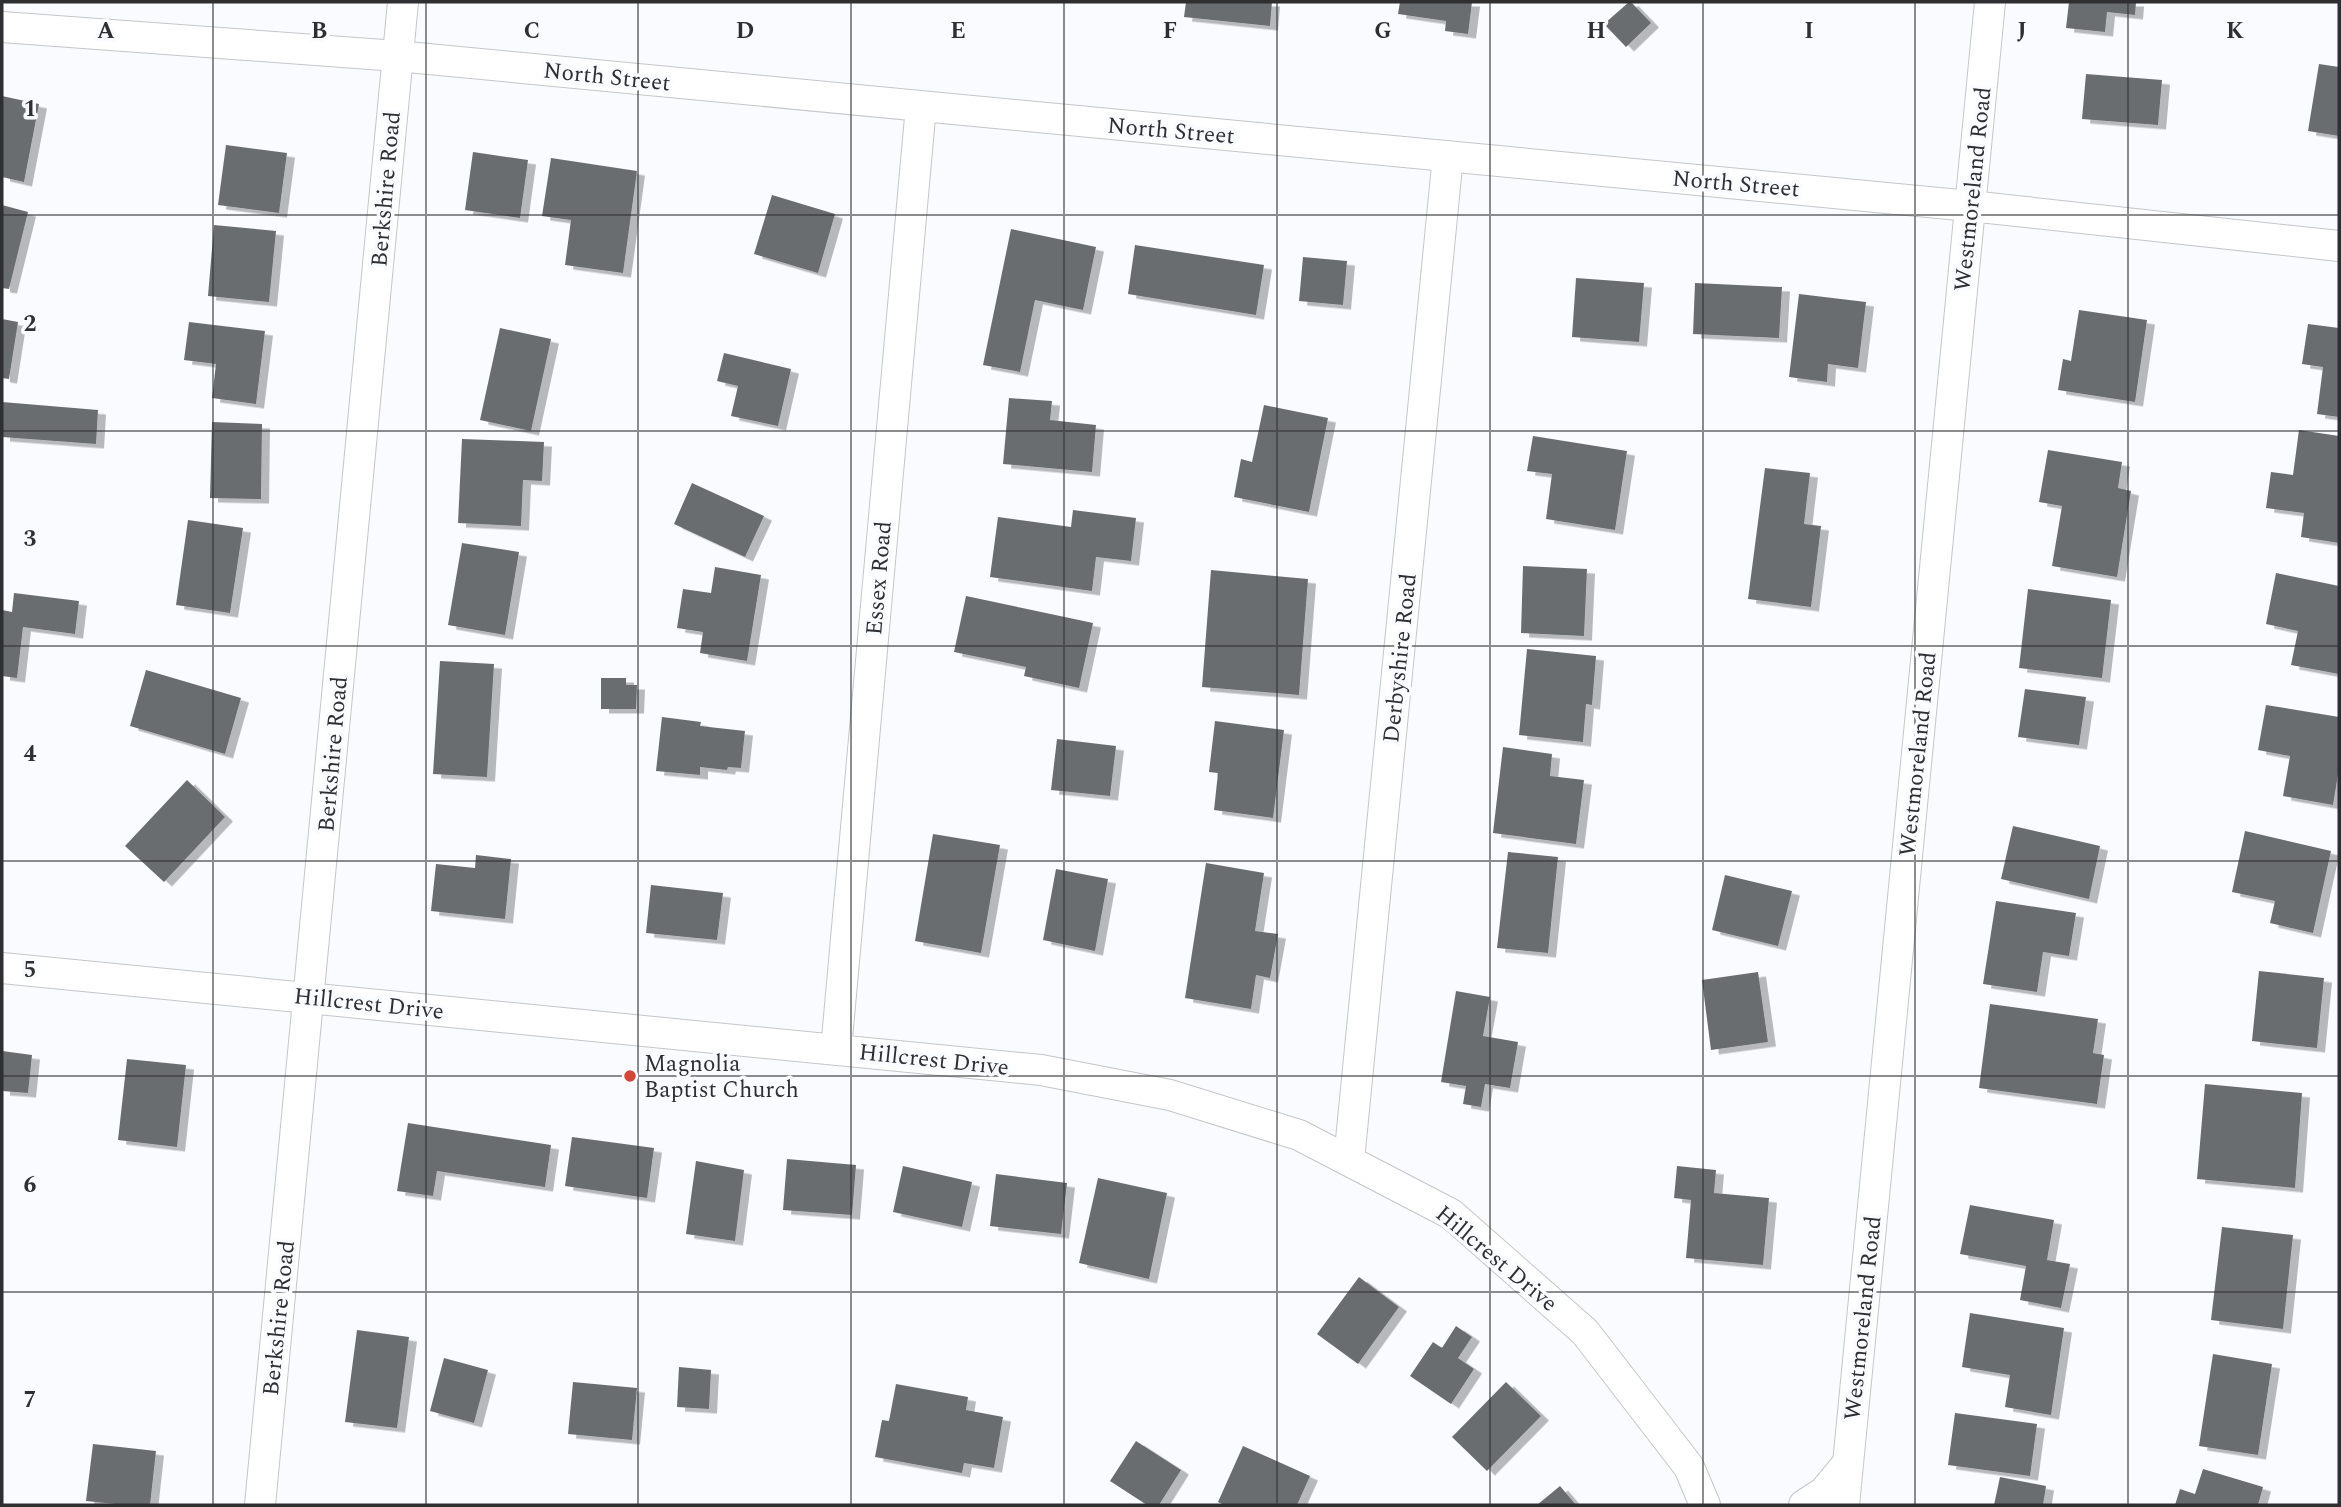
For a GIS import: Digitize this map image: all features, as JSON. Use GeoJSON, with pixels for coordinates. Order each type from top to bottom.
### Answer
{"type":"FeatureCollection","features":[{"type":"Feature","properties":{"kind":"street","name":"Berkshire Road"},"geometry":{"type":"LineString","coordinates":[[260,1505],[403,2]]}},
{"type":"Feature","properties":{"kind":"street","name":"Westmoreland Road"},"geometry":{"type":"LineString","coordinates":[[1844,1505],[1990,2]]}},
{"type":"Feature","properties":{"kind":"street","name":"North Street"},"geometry":{"type":"LineString","coordinates":[[2,27],[397,56],[1970,206],[2339,246]]}},
{"type":"Feature","properties":{"kind":"street","name":"Essex Road"},"geometry":{"type":"LineString","coordinates":[[836,1050],[921,106]]}},
{"type":"Feature","properties":{"kind":"street","name":"Derbyshire Road"},"geometry":{"type":"LineString","coordinates":[[1349,1160],[1448,156]]}},
{"type":"Feature","properties":{"kind":"street","name":"Hillcrest Drive"},"geometry":{"type":"LineString","coordinates":[[2,968],[1041,1070],[1170,1094],[1299,1135],[1451,1214],[1585,1332],[1689,1467],[1705,1505]]}},
{"type":"Feature","properties":{"kind":"street"},"geometry":{"type":"LineString","coordinates":[[1804,1505],[1824,1492],[1847,1463]]}},
{"type":"Feature","properties":{"kind":"building"},"geometry":{"type":"Polygon","coordinates":[[[1186,2],[1272,2],[1270,26],[1184,17],[1186,2]]]}},
{"type":"Feature","properties":{"kind":"building"},"geometry":{"type":"Polygon","coordinates":[[[1400,2],[1472,2],[1468,34],[1445,31],[1446,21],[1398,14],[1400,2]]]}},
{"type":"Feature","properties":{"kind":"building"},"geometry":{"type":"Polygon","coordinates":[[[1629,2],[1651,23],[1626,47],[1604,24],[1629,2]]]}},
{"type":"Feature","properties":{"kind":"building"},"geometry":{"type":"Polygon","coordinates":[[[2069,2],[2136,2],[2135,15],[2107,12],[2105,32],[2066,28],[2069,2]]]}},
{"type":"Feature","properties":{"kind":"building"},"geometry":{"type":"Polygon","coordinates":[[[2319,64],[2339,67],[2339,136],[2308,131],[2319,64]]]}},
{"type":"Feature","properties":{"kind":"building"},"geometry":{"type":"Polygon","coordinates":[[[2086,74],[2162,80],[2158,125],[2082,119],[2086,74]]]}},
{"type":"Feature","properties":{"kind":"building"},"geometry":{"type":"Polygon","coordinates":[[[2,96],[39,104],[24,182],[2,177],[2,96]]]}},
{"type":"Feature","properties":{"kind":"building"},"geometry":{"type":"Polygon","coordinates":[[[226,145],[287,153],[279,213],[218,205],[226,145]]]}},
{"type":"Feature","properties":{"kind":"building"},"geometry":{"type":"Polygon","coordinates":[[[473,152],[528,160],[520,218],[465,210],[473,152]]]}},
{"type":"Feature","properties":{"kind":"building"},"geometry":{"type":"Polygon","coordinates":[[[551,158],[637,171],[623,273],[565,265],[571,220],[542,216],[551,158]]]}},
{"type":"Feature","properties":{"kind":"building"},"geometry":{"type":"Polygon","coordinates":[[[772,195],[835,214],[818,273],[754,254],[772,195]]]}},
{"type":"Feature","properties":{"kind":"building"},"geometry":{"type":"Polygon","coordinates":[[[2,205],[28,212],[9,289],[2,288],[2,205]]]}},
{"type":"Feature","properties":{"kind":"building"},"geometry":{"type":"Polygon","coordinates":[[[214,225],[276,231],[269,302],[208,296],[214,225]]]}},
{"type":"Feature","properties":{"kind":"building"},"geometry":{"type":"Polygon","coordinates":[[[1011,229],[1096,247],[1083,310],[1035,300],[1020,372],[983,365],[1011,229]]]}},
{"type":"Feature","properties":{"kind":"building"},"geometry":{"type":"Polygon","coordinates":[[[1135,245],[1264,265],[1256,315],[1128,294],[1135,245]]]}},
{"type":"Feature","properties":{"kind":"building"},"geometry":{"type":"Polygon","coordinates":[[[1303,257],[1347,261],[1343,305],[1299,301],[1303,257]]]}},
{"type":"Feature","properties":{"kind":"building"},"geometry":{"type":"Polygon","coordinates":[[[1576,278],[1644,283],[1639,342],[1572,337],[1576,278]]]}},
{"type":"Feature","properties":{"kind":"building"},"geometry":{"type":"Polygon","coordinates":[[[1695,283],[1782,287],[1779,338],[1693,334],[1695,283]]]}},
{"type":"Feature","properties":{"kind":"building"},"geometry":{"type":"Polygon","coordinates":[[[1799,294],[1866,302],[1858,368],[1828,364],[1827,382],[1789,377],[1799,294]]]}},
{"type":"Feature","properties":{"kind":"building"},"geometry":{"type":"Polygon","coordinates":[[[2079,310],[2147,320],[2135,402],[2058,390],[2063,359],[2071,361],[2079,310]]]}},
{"type":"Feature","properties":{"kind":"building"},"geometry":{"type":"Polygon","coordinates":[[[2,319],[18,322],[9,379],[2,378],[2,319]]]}},
{"type":"Feature","properties":{"kind":"building"},"geometry":{"type":"Polygon","coordinates":[[[189,322],[265,331],[256,404],[212,398],[216,364],[184,360],[189,322]]]}},
{"type":"Feature","properties":{"kind":"building"},"geometry":{"type":"Polygon","coordinates":[[[2308,324],[2339,328],[2339,417],[2317,414],[2323,367],[2302,364],[2308,324]]]}},
{"type":"Feature","properties":{"kind":"building"},"geometry":{"type":"Polygon","coordinates":[[[500,328],[551,339],[531,431],[480,420],[500,328]]]}},
{"type":"Feature","properties":{"kind":"building"},"geometry":{"type":"Polygon","coordinates":[[[724,353],[791,369],[778,426],[731,416],[738,386],[717,381],[724,353]]]}},
{"type":"Feature","properties":{"kind":"building"},"geometry":{"type":"Polygon","coordinates":[[[1009,398],[1052,401],[1050,420],[1096,425],[1092,472],[1003,464],[1009,398]]]}},
{"type":"Feature","properties":{"kind":"building"},"geometry":{"type":"Polygon","coordinates":[[[2,402],[98,410],[96,444],[2,437],[2,402]]]}},
{"type":"Feature","properties":{"kind":"building"},"geometry":{"type":"Polygon","coordinates":[[[1264,405],[1328,418],[1309,512],[1234,497],[1241,459],[1252,462],[1264,405]]]}},
{"type":"Feature","properties":{"kind":"building"},"geometry":{"type":"Polygon","coordinates":[[[212,422],[262,424],[261,499],[210,498],[212,422]]]}},
{"type":"Feature","properties":{"kind":"building"},"geometry":{"type":"Polygon","coordinates":[[[2299,430],[2339,436],[2339,543],[2301,537],[2304,513],[2266,508],[2271,472],[2293,475],[2299,430]]]}},
{"type":"Feature","properties":{"kind":"building"},"geometry":{"type":"Polygon","coordinates":[[[1533,436],[1627,451],[1615,530],[1546,519],[1552,474],[1527,471],[1533,436]]]}},
{"type":"Feature","properties":{"kind":"building"},"geometry":{"type":"Polygon","coordinates":[[[462,439],[544,442],[542,481],[523,480],[521,526],[458,523],[462,439]]]}},
{"type":"Feature","properties":{"kind":"building"},"geometry":{"type":"Polygon","coordinates":[[[2048,450],[2122,462],[2118,488],[2131,491],[2117,577],[2052,566],[2062,506],[2039,502],[2048,450]]]}},
{"type":"Feature","properties":{"kind":"building"},"geometry":{"type":"Polygon","coordinates":[[[1765,468],[1810,473],[1804,524],[1821,526],[1811,607],[1748,599],[1765,468]]]}},
{"type":"Feature","properties":{"kind":"building"},"geometry":{"type":"Polygon","coordinates":[[[692,483],[764,516],[745,557],[674,524],[692,483]]]}},
{"type":"Feature","properties":{"kind":"building"},"geometry":{"type":"Polygon","coordinates":[[[1073,510],[1136,518],[1131,561],[1096,557],[1092,591],[990,577],[998,517],[1071,527],[1073,510]]]}},
{"type":"Feature","properties":{"kind":"building"},"geometry":{"type":"Polygon","coordinates":[[[188,520],[243,528],[230,613],[176,605],[188,520]]]}},
{"type":"Feature","properties":{"kind":"building"},"geometry":{"type":"Polygon","coordinates":[[[462,543],[519,552],[505,635],[448,625],[462,543]]]}},
{"type":"Feature","properties":{"kind":"building"},"geometry":{"type":"Polygon","coordinates":[[[1523,566],[1587,569],[1584,636],[1521,633],[1523,566]]]}},
{"type":"Feature","properties":{"kind":"building"},"geometry":{"type":"Polygon","coordinates":[[[715,567],[761,575],[747,661],[700,653],[703,632],[677,628],[683,589],[711,593],[715,567]]]}},
{"type":"Feature","properties":{"kind":"building"},"geometry":{"type":"Polygon","coordinates":[[[1211,570],[1308,579],[1299,695],[1202,687],[1211,570]]]}},
{"type":"Feature","properties":{"kind":"building"},"geometry":{"type":"Polygon","coordinates":[[[2276,573],[2339,586],[2339,674],[2291,665],[2298,631],[2266,624],[2276,573]]]}},
{"type":"Feature","properties":{"kind":"building"},"geometry":{"type":"Polygon","coordinates":[[[2028,589],[2111,600],[2102,678],[2019,668],[2028,589]]]}},
{"type":"Feature","properties":{"kind":"building"},"geometry":{"type":"Polygon","coordinates":[[[14,593],[79,601],[75,634],[23,627],[17,678],[2,676],[2,610],[12,612],[14,593]]]}},
{"type":"Feature","properties":{"kind":"building"},"geometry":{"type":"Polygon","coordinates":[[[966,596],[1093,623],[1079,688],[1024,676],[1026,667],[954,652],[966,596]]]}},
{"type":"Feature","properties":{"kind":"building"},"geometry":{"type":"Polygon","coordinates":[[[1527,649],[1596,656],[1592,705],[1586,704],[1583,742],[1519,735],[1527,649]]]}},
{"type":"Feature","properties":{"kind":"building"},"geometry":{"type":"Polygon","coordinates":[[[440,661],[494,664],[487,777],[433,774],[440,661]]]}},
{"type":"Feature","properties":{"kind":"building"},"geometry":{"type":"Polygon","coordinates":[[[146,670],[241,698],[225,754],[130,726],[146,670]]]}},
{"type":"Feature","properties":{"kind":"building"},"geometry":{"type":"Polygon","coordinates":[[[601,678],[626,678],[626,685],[637,685],[636,709],[601,709],[601,678]]]}},
{"type":"Feature","properties":{"kind":"building"},"geometry":{"type":"Polygon","coordinates":[[[2025,689],[2086,697],[2079,745],[2018,737],[2025,689]]]}},
{"type":"Feature","properties":{"kind":"building"},"geometry":{"type":"Polygon","coordinates":[[[2266,705],[2339,717],[2339,768],[2333,805],[2283,796],[2290,756],[2258,750],[2266,705]]]}},
{"type":"Feature","properties":{"kind":"building"},"geometry":{"type":"Polygon","coordinates":[[[662,717],[701,722],[700,726],[745,731],[741,768],[728,767],[727,770],[700,767],[700,775],[656,771],[662,717]]]}},
{"type":"Feature","properties":{"kind":"building"},"geometry":{"type":"Polygon","coordinates":[[[1215,721],[1284,730],[1273,818],[1214,810],[1218,773],[1209,772],[1215,721]]]}},
{"type":"Feature","properties":{"kind":"building"},"geometry":{"type":"Polygon","coordinates":[[[1057,739],[1116,746],[1110,796],[1051,790],[1057,739]]]}},
{"type":"Feature","properties":{"kind":"building"},"geometry":{"type":"Polygon","coordinates":[[[1503,747],[1552,754],[1550,776],[1584,780],[1576,844],[1493,833],[1503,747]]]}},
{"type":"Feature","properties":{"kind":"building"},"geometry":{"type":"Polygon","coordinates":[[[187,780],[225,817],[164,882],[125,846],[187,780]]]}},
{"type":"Feature","properties":{"kind":"building"},"geometry":{"type":"Polygon","coordinates":[[[2013,826],[2100,846],[2089,899],[2001,879],[2013,826]]]}},
{"type":"Feature","properties":{"kind":"building"},"geometry":{"type":"Polygon","coordinates":[[[2245,831],[2331,851],[2313,933],[2270,923],[2275,901],[2232,892],[2245,831]]]}},
{"type":"Feature","properties":{"kind":"building"},"geometry":{"type":"Polygon","coordinates":[[[933,834],[1000,845],[981,953],[915,941],[933,834]]]}},
{"type":"Feature","properties":{"kind":"building"},"geometry":{"type":"Polygon","coordinates":[[[1508,852],[1558,857],[1548,953],[1497,948],[1508,852]]]}},
{"type":"Feature","properties":{"kind":"building"},"geometry":{"type":"Polygon","coordinates":[[[476,855],[511,859],[505,919],[431,911],[436,864],[475,868],[476,855]]]}},
{"type":"Feature","properties":{"kind":"building"},"geometry":{"type":"Polygon","coordinates":[[[1206,863],[1264,873],[1255,931],[1278,934],[1270,978],[1256,975],[1251,1009],[1185,998],[1206,863]]]}},
{"type":"Feature","properties":{"kind":"building"},"geometry":{"type":"Polygon","coordinates":[[[1056,869],[1108,879],[1095,951],[1043,940],[1056,869]]]}},
{"type":"Feature","properties":{"kind":"building"},"geometry":{"type":"Polygon","coordinates":[[[1725,875],[1792,891],[1778,946],[1712,930],[1725,875]]]}},
{"type":"Feature","properties":{"kind":"building"},"geometry":{"type":"Polygon","coordinates":[[[651,885],[723,893],[717,940],[646,933],[651,885]]]}},
{"type":"Feature","properties":{"kind":"building"},"geometry":{"type":"Polygon","coordinates":[[[1996,901],[2076,913],[2069,956],[2043,952],[2037,992],[1983,984],[1996,901]]]}},
{"type":"Feature","properties":{"kind":"building"},"geometry":{"type":"Polygon","coordinates":[[[2259,971],[2324,978],[2317,1048],[2252,1041],[2259,971]]]}},
{"type":"Feature","properties":{"kind":"building"},"geometry":{"type":"Polygon","coordinates":[[[1758,972],[1768,1042],[1711,1050],[1702,980],[1758,972]]]}},
{"type":"Feature","properties":{"kind":"building"},"geometry":{"type":"Polygon","coordinates":[[[1456,991],[1490,997],[1483,1036],[1518,1042],[1510,1088],[1485,1084],[1481,1107],[1463,1104],[1466,1086],[1441,1082],[1456,991]]]}},
{"type":"Feature","properties":{"kind":"building"},"geometry":{"type":"Polygon","coordinates":[[[1990,1004],[2098,1019],[2093,1053],[2104,1055],[2097,1104],[1979,1088],[1990,1004]]]}},
{"type":"Feature","properties":{"kind":"building"},"geometry":{"type":"Polygon","coordinates":[[[2,1051],[32,1055],[28,1093],[2,1091],[2,1051]]]}},
{"type":"Feature","properties":{"kind":"building"},"geometry":{"type":"Polygon","coordinates":[[[127,1059],[186,1065],[177,1147],[118,1140],[127,1059]]]}},
{"type":"Feature","properties":{"kind":"building"},"geometry":{"type":"Polygon","coordinates":[[[2205,1084],[2302,1093],[2295,1188],[2197,1179],[2205,1084]]]}},
{"type":"Feature","properties":{"kind":"building"},"geometry":{"type":"Polygon","coordinates":[[[408,1123],[551,1145],[545,1187],[437,1171],[433,1196],[397,1191],[408,1123]]]}},
{"type":"Feature","properties":{"kind":"building"},"geometry":{"type":"Polygon","coordinates":[[[572,1137],[654,1148],[647,1198],[565,1186],[572,1137]]]}},
{"type":"Feature","properties":{"kind":"building"},"geometry":{"type":"Polygon","coordinates":[[[787,1159],[856,1165],[852,1215],[783,1210],[787,1159]]]}},
{"type":"Feature","properties":{"kind":"building"},"geometry":{"type":"Polygon","coordinates":[[[696,1161],[744,1170],[735,1241],[686,1234],[696,1161]]]}},
{"type":"Feature","properties":{"kind":"building"},"geometry":{"type":"Polygon","coordinates":[[[903,1166],[972,1182],[962,1227],[893,1212],[903,1166]]]}},
{"type":"Feature","properties":{"kind":"building"},"geometry":{"type":"Polygon","coordinates":[[[1677,1166],[1716,1170],[1714,1193],[1769,1198],[1763,1265],[1686,1258],[1691,1200],[1674,1198],[1677,1166]]]}},
{"type":"Feature","properties":{"kind":"building"},"geometry":{"type":"Polygon","coordinates":[[[996,1174],[1067,1183],[1061,1234],[990,1226],[996,1174]]]}},
{"type":"Feature","properties":{"kind":"building"},"geometry":{"type":"Polygon","coordinates":[[[1098,1178],[1167,1193],[1149,1279],[1079,1263],[1098,1178]]]}},
{"type":"Feature","properties":{"kind":"building"},"geometry":{"type":"Polygon","coordinates":[[[1970,1205],[2054,1220],[2047,1260],[2070,1264],[2061,1308],[2020,1300],[2026,1266],[1960,1254],[1970,1205]]]}},
{"type":"Feature","properties":{"kind":"building"},"geometry":{"type":"Polygon","coordinates":[[[2222,1227],[2293,1235],[2283,1329],[2211,1320],[2222,1227]]]}},
{"type":"Feature","properties":{"kind":"building"},"geometry":{"type":"Polygon","coordinates":[[[1359,1277],[1399,1307],[1358,1364],[1317,1334],[1359,1277]]]}},
{"type":"Feature","properties":{"kind":"building"},"geometry":{"type":"Polygon","coordinates":[[[1970,1313],[2064,1328],[2051,1415],[2005,1407],[2010,1375],[1962,1367],[1970,1313]]]}},
{"type":"Feature","properties":{"kind":"building"},"geometry":{"type":"Polygon","coordinates":[[[1456,1326],[1472,1337],[1458,1358],[1474,1369],[1451,1404],[1410,1376],[1433,1342],[1442,1348],[1456,1326]]]}},
{"type":"Feature","properties":{"kind":"building"},"geometry":{"type":"Polygon","coordinates":[[[357,1330],[409,1337],[397,1428],[345,1422],[357,1330]]]}},
{"type":"Feature","properties":{"kind":"building"},"geometry":{"type":"Polygon","coordinates":[[[2213,1354],[2272,1364],[2258,1455],[2199,1446],[2213,1354]]]}},
{"type":"Feature","properties":{"kind":"building"},"geometry":{"type":"Polygon","coordinates":[[[444,1358],[488,1370],[474,1423],[430,1411],[444,1358]]]}},
{"type":"Feature","properties":{"kind":"building"},"geometry":{"type":"Polygon","coordinates":[[[679,1367],[711,1370],[709,1409],[677,1407],[679,1367]]]}},
{"type":"Feature","properties":{"kind":"building"},"geometry":{"type":"Polygon","coordinates":[[[573,1382],[637,1388],[632,1440],[568,1434],[573,1382]]]}},
{"type":"Feature","properties":{"kind":"building"},"geometry":{"type":"Polygon","coordinates":[[[1506,1382],[1541,1416],[1487,1471],[1452,1437],[1506,1382]]]}},
{"type":"Feature","properties":{"kind":"building"},"geometry":{"type":"Polygon","coordinates":[[[896,1384],[968,1397],[966,1410],[1003,1417],[994,1468],[964,1463],[962,1473],[875,1457],[882,1420],[889,1421],[896,1384]]]}},
{"type":"Feature","properties":{"kind":"building"},"geometry":{"type":"Polygon","coordinates":[[[1955,1413],[2037,1424],[2030,1476],[1948,1465],[1955,1413]]]}},
{"type":"Feature","properties":{"kind":"building"},"geometry":{"type":"Polygon","coordinates":[[[1136,1441],[1181,1470],[1159,1505],[1147,1505],[1110,1481],[1136,1441]]]}},
{"type":"Feature","properties":{"kind":"building"},"geometry":{"type":"Polygon","coordinates":[[[93,1444],[156,1451],[150,1505],[86,1501],[93,1444]]]}},
{"type":"Feature","properties":{"kind":"building"},"geometry":{"type":"Polygon","coordinates":[[[1243,1446],[1310,1476],[1297,1505],[1224,1505],[1218,1502],[1243,1446]]]}},
{"type":"Feature","properties":{"kind":"building"},"geometry":{"type":"Polygon","coordinates":[[[2203,1469],[2263,1487],[2258,1505],[2175,1505],[2180,1489],[2195,1494],[2203,1469]]]}},
{"type":"Feature","properties":{"kind":"building"},"geometry":{"type":"Polygon","coordinates":[[[2000,1477],[2046,1486],[2043,1505],[1994,1505],[2000,1477]]]}},
{"type":"Feature","properties":{"kind":"building"},"geometry":{"type":"Polygon","coordinates":[[[1560,1486],[1576,1505],[1537,1505],[1560,1486]]]}},
{"type":"Feature","properties":{"kind":"place","name":"Magnolia Baptist Church"},"geometry":{"type":"Point","coordinates":[630,1076]}}]}
